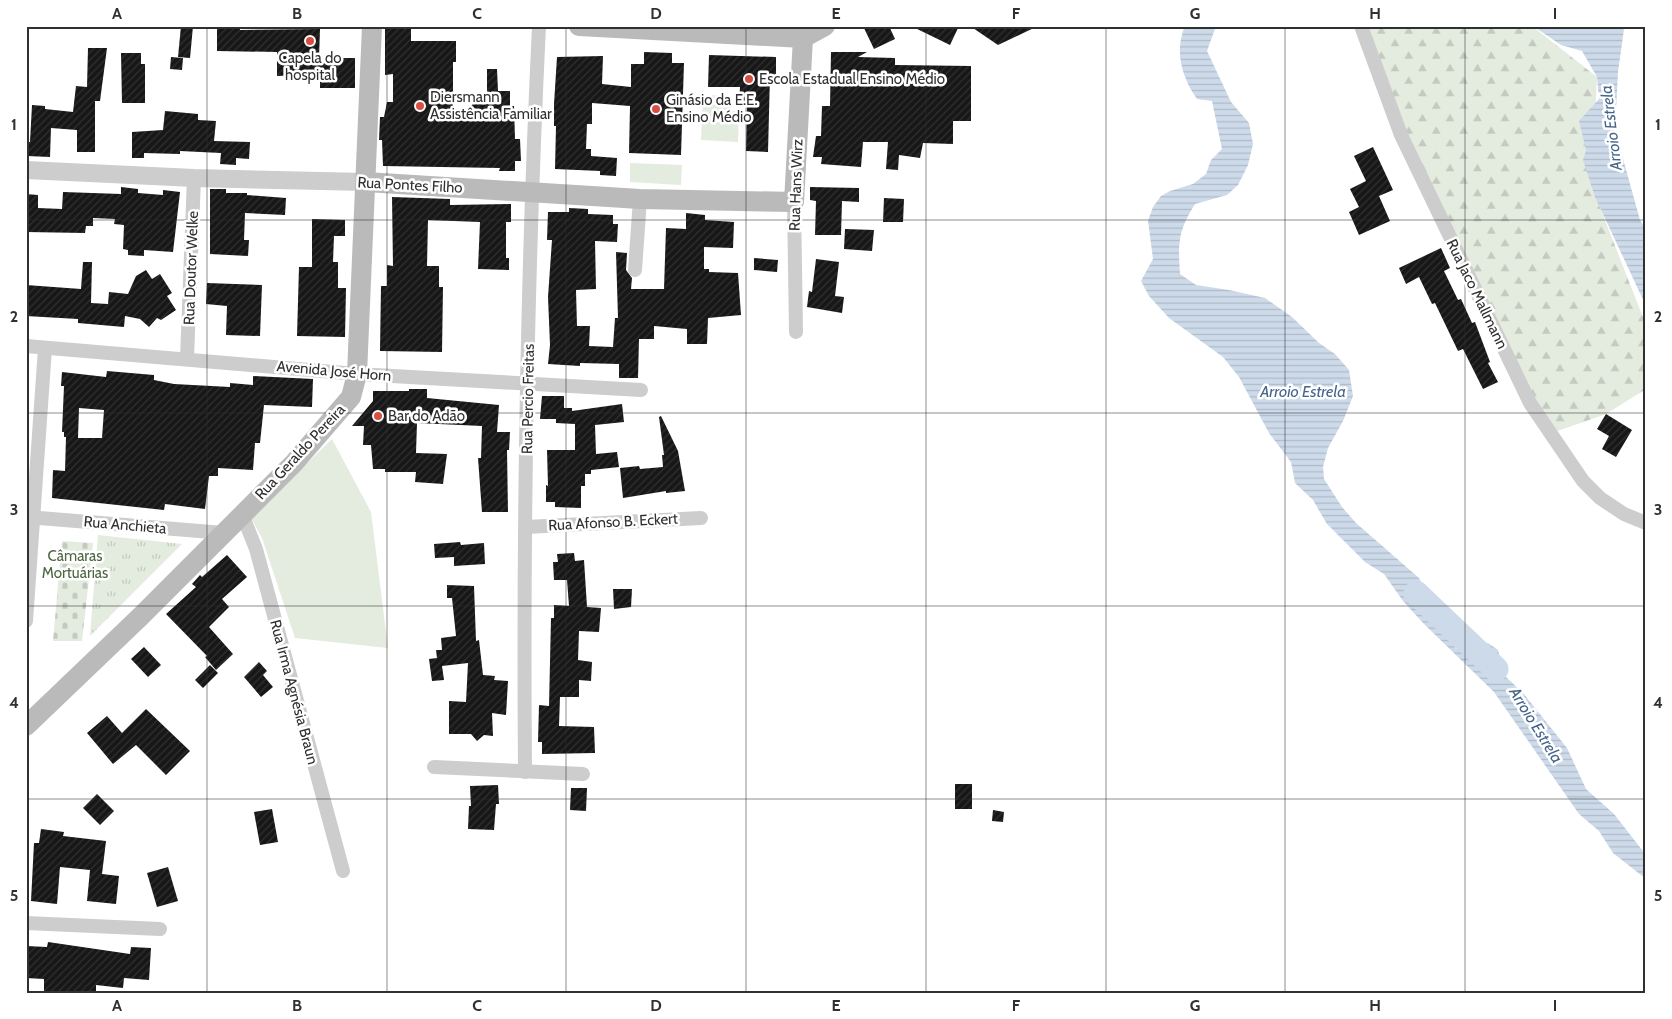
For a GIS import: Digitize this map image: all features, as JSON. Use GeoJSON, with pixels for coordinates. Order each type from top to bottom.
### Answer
{"type":"FeatureCollection","features":[{"type":"Feature","properties":{"kind":"main road","name":"Rua Geraldo Pereira"},"geometry":{"type":"LineString","coordinates":[[26,726],[141,616],[294,463],[351,397],[358,374],[372,26]]}},
{"type":"Feature","properties":{"kind":"main road"},"geometry":{"type":"LineString","coordinates":[[579,26],[803,38],[826,26]]}},
{"type":"Feature","properties":{"kind":"main road","name":"Rua Hans Wirz"},"geometry":{"type":"LineString","coordinates":[[794,202],[803,38]]}},
{"type":"Feature","properties":{"kind":"main road","name":"Rua Pontes Filho"},"geometry":{"type":"LineString","coordinates":[[366,182],[640,199],[794,202]]}},
{"type":"Feature","properties":{"kind":"street","name":"Rua Percio Freitas"},"geometry":{"type":"LineString","coordinates":[[525,772],[524,578],[527,384],[539,26]]}},
{"type":"Feature","properties":{"kind":"street","name":"Rua Jaco Mallmann"},"geometry":{"type":"LineString","coordinates":[[1361,26],[1401,135],[1530,404],[1583,481],[1600,498],[1624,514],[1646,523]]}},
{"type":"Feature","properties":{"kind":"street","name":"Rua Pontes Filho"},"geometry":{"type":"LineString","coordinates":[[26,170],[194,178],[366,182]]}},
{"type":"Feature","properties":{"kind":"street","name":"Rua Doutor Welke"},"geometry":{"type":"LineString","coordinates":[[187,358],[194,178]]}},
{"type":"Feature","properties":{"kind":"street"},"geometry":{"type":"LineString","coordinates":[[635,270],[640,199]]}},
{"type":"Feature","properties":{"kind":"street","name":"Rua Hans Wirz"},"geometry":{"type":"LineString","coordinates":[[794,202],[796,332]]}},
{"type":"Feature","properties":{"kind":"street","name":"Avenida José Horn"},"geometry":{"type":"LineString","coordinates":[[26,346],[187,358],[358,374],[642,390]]}},
{"type":"Feature","properties":{"kind":"street"},"geometry":{"type":"LineString","coordinates":[[26,621],[30,517],[45,348]]}},
{"type":"Feature","properties":{"kind":"street","name":"Rua Irma Agnésia Braun"},"geometry":{"type":"LineString","coordinates":[[242,514],[256,549],[342,871]]}},
{"type":"Feature","properties":{"kind":"street","name":"Rua Anchieta"},"geometry":{"type":"LineString","coordinates":[[30,517],[224,533]]}},
{"type":"Feature","properties":{"kind":"street","name":"Rua Afonso B. Eckert"},"geometry":{"type":"LineString","coordinates":[[526,527],[701,518]]}},
{"type":"Feature","properties":{"kind":"street"},"geometry":{"type":"LineString","coordinates":[[434,768],[583,774]]}},
{"type":"Feature","properties":{"kind":"street"},"geometry":{"type":"LineString","coordinates":[[26,923],[160,929]]}},
{"type":"Feature","properties":{"kind":"green space"},"geometry":{"type":"Polygon","coordinates":[[[1361,26],[1532,26],[1597,77],[1592,187],[1646,325],[1646,389],[1606,414],[1549,434],[1401,135],[1361,26]]]}},
{"type":"Feature","properties":{"kind":"green space"},"geometry":{"type":"Polygon","coordinates":[[[703,95],[731,96],[731,111],[739,112],[738,142],[701,140],[703,95]]]}},
{"type":"Feature","properties":{"kind":"green space"},"geometry":{"type":"Polygon","coordinates":[[[630,163],[682,165],[681,185],[630,182],[630,163]]]}},
{"type":"Feature","properties":{"kind":"green space"},"geometry":{"type":"Polygon","coordinates":[[[332,439],[371,512],[388,648],[295,638],[262,538],[251,518],[332,439]]]}},
{"type":"Feature","properties":{"kind":"green space"},"geometry":{"type":"Polygon","coordinates":[[[98,535],[182,544],[90,636],[98,535]]]}},
{"type":"Feature","properties":{"kind":"green space","name":"Câmaras Mortuárias"},"geometry":{"type":"Polygon","coordinates":[[[62,541],[93,543],[82,641],[53,641],[62,541]]]}},
{"type":"Feature","properties":{"kind":"water","name":"Arroio Estrela"},"geometry":{"type":"Polygon","coordinates":[[[1185,26],[1216,26],[1207,51],[1231,102],[1249,123],[1253,144],[1248,165],[1238,185],[1227,195],[1195,204],[1189,213],[1180,238],[1180,274],[1196,285],[1265,298],[1292,317],[1319,343],[1335,354],[1349,370],[1353,396],[1343,421],[1328,448],[1323,467],[1324,479],[1342,507],[1356,523],[1419,578],[1456,649],[1488,643],[1498,650],[1505,676],[1523,693],[1567,748],[1586,789],[1614,814],[1646,855],[1646,879],[1613,853],[1599,831],[1579,814],[1494,692],[1424,624],[1403,601],[1384,574],[1365,562],[1327,524],[1313,500],[1295,483],[1291,462],[1269,433],[1239,377],[1223,357],[1169,318],[1149,296],[1141,281],[1153,259],[1148,221],[1153,207],[1161,196],[1170,191],[1193,184],[1206,174],[1211,160],[1222,149],[1212,101],[1197,99],[1187,82],[1181,64],[1180,45],[1185,26]]]}},
{"type":"Feature","properties":{"kind":"water","name":"Arroio Estrela"},"geometry":{"type":"Polygon","coordinates":[[[1533,26],[1621,26],[1624,29],[1618,72],[1615,130],[1640,220],[1646,230],[1646,306],[1595,197],[1583,160],[1586,150],[1579,121],[1599,99],[1597,77],[1582,51],[1561,45],[1533,26]]]}},
{"type":"Feature","properties":{"kind":"building"},"geometry":{"type":"Polygon","coordinates":[[[181,26],[193,26],[190,58],[178,57],[181,26]]]}},
{"type":"Feature","properties":{"kind":"building"},"geometry":{"type":"Polygon","coordinates":[[[222,26],[240,26],[240,30],[320,29],[319,58],[355,58],[355,88],[320,88],[320,74],[277,76],[277,52],[217,51],[217,29],[222,29],[222,26]]]}},
{"type":"Feature","properties":{"kind":"building"},"geometry":{"type":"Polygon","coordinates":[[[863,26],[889,26],[895,39],[874,49],[863,26]]]}},
{"type":"Feature","properties":{"kind":"building"},"geometry":{"type":"Polygon","coordinates":[[[911,26],[959,26],[950,45],[911,26]]]}},
{"type":"Feature","properties":{"kind":"building"},"geometry":{"type":"Polygon","coordinates":[[[970,26],[1038,26],[998,45],[970,26]]]}},
{"type":"Feature","properties":{"kind":"building"},"geometry":{"type":"Polygon","coordinates":[[[385,29],[411,29],[411,41],[456,41],[456,62],[453,62],[453,120],[473,104],[487,104],[487,69],[497,69],[498,91],[510,91],[510,106],[514,106],[515,139],[520,139],[521,161],[515,161],[515,171],[499,171],[500,168],[383,166],[382,140],[379,140],[380,117],[384,117],[387,102],[393,102],[393,74],[385,75],[385,29]]]}},
{"type":"Feature","properties":{"kind":"building"},"geometry":{"type":"Polygon","coordinates":[[[88,48],[107,48],[100,101],[95,101],[95,152],[77,152],[77,130],[51,128],[50,157],[27,156],[27,142],[30,142],[32,105],[45,106],[45,109],[73,112],[76,86],[87,87],[88,48]]]}},
{"type":"Feature","properties":{"kind":"building"},"geometry":{"type":"Polygon","coordinates":[[[644,52],[672,53],[672,63],[684,63],[681,155],[629,153],[630,106],[592,103],[592,124],[587,124],[586,149],[591,149],[591,156],[617,158],[616,176],[600,175],[600,171],[555,169],[556,126],[554,126],[554,104],[557,57],[603,56],[602,84],[631,87],[631,64],[644,64],[644,52]]]}},
{"type":"Feature","properties":{"kind":"building"},"geometry":{"type":"Polygon","coordinates":[[[831,52],[867,52],[858,57],[895,58],[895,65],[971,66],[971,121],[953,121],[953,144],[923,143],[920,158],[899,155],[898,170],[886,169],[888,142],[863,142],[861,167],[821,164],[822,157],[813,157],[816,136],[821,136],[822,106],[830,106],[831,52]]]}},
{"type":"Feature","properties":{"kind":"building"},"geometry":{"type":"Polygon","coordinates":[[[121,53],[141,53],[141,64],[145,64],[145,103],[122,103],[121,53]]]}},
{"type":"Feature","properties":{"kind":"building"},"geometry":{"type":"Polygon","coordinates":[[[709,55],[776,57],[776,75],[770,75],[768,152],[746,151],[747,104],[739,104],[740,87],[708,87],[709,55]]]}},
{"type":"Feature","properties":{"kind":"building"},"geometry":{"type":"Polygon","coordinates":[[[171,57],[183,58],[182,70],[170,69],[171,57]]]}},
{"type":"Feature","properties":{"kind":"building"},"geometry":{"type":"Polygon","coordinates":[[[165,111],[198,114],[198,120],[216,121],[214,141],[250,142],[249,159],[236,158],[236,165],[220,164],[221,153],[180,151],[180,154],[144,153],[144,158],[132,158],[132,132],[163,130],[165,111]]]}},
{"type":"Feature","properties":{"kind":"building"},"geometry":{"type":"Polygon","coordinates":[[[1373,147],[1393,190],[1379,196],[1390,221],[1359,235],[1349,212],[1359,207],[1350,189],[1366,181],[1354,156],[1373,147]]]}},
{"type":"Feature","properties":{"kind":"building"},"geometry":{"type":"Polygon","coordinates":[[[121,187],[138,189],[138,193],[163,195],[163,190],[180,192],[173,252],[144,250],[144,256],[128,255],[128,250],[123,249],[124,225],[114,224],[115,219],[93,218],[93,226],[86,226],[85,233],[26,232],[26,194],[38,195],[38,208],[62,209],[63,192],[121,194],[121,187]]]}},
{"type":"Feature","properties":{"kind":"building"},"geometry":{"type":"Polygon","coordinates":[[[810,187],[859,188],[859,202],[842,201],[841,235],[815,235],[816,201],[810,200],[810,187]]]}},
{"type":"Feature","properties":{"kind":"building"},"geometry":{"type":"Polygon","coordinates":[[[210,189],[226,189],[226,193],[247,193],[247,195],[286,198],[285,215],[245,213],[244,240],[249,240],[248,256],[210,254],[210,189]]]}},
{"type":"Feature","properties":{"kind":"building"},"geometry":{"type":"Polygon","coordinates":[[[392,197],[450,199],[450,205],[511,204],[511,222],[506,222],[506,258],[509,258],[509,270],[478,269],[480,222],[428,220],[427,266],[439,266],[439,287],[443,287],[442,352],[380,351],[381,286],[387,286],[387,265],[393,266],[392,197]]]}},
{"type":"Feature","properties":{"kind":"building"},"geometry":{"type":"Polygon","coordinates":[[[884,198],[904,199],[903,222],[883,222],[884,198]]]}},
{"type":"Feature","properties":{"kind":"building"},"geometry":{"type":"Polygon","coordinates":[[[569,208],[588,209],[588,214],[613,215],[613,224],[618,224],[617,242],[595,241],[596,289],[576,290],[577,326],[590,326],[589,346],[613,347],[615,318],[618,318],[616,252],[627,253],[626,270],[632,278],[631,289],[664,289],[666,228],[686,229],[686,213],[705,215],[705,220],[734,222],[733,248],[704,247],[704,269],[709,269],[709,272],[738,273],[741,315],[708,318],[707,344],[687,344],[687,329],[654,326],[654,339],[639,339],[638,378],[619,378],[619,364],[580,363],[580,366],[548,364],[550,345],[548,297],[552,240],[547,240],[548,212],[569,212],[569,208]]]}},
{"type":"Feature","properties":{"kind":"building"},"geometry":{"type":"Polygon","coordinates":[[[312,219],[345,220],[345,236],[334,236],[333,262],[338,262],[338,288],[346,288],[345,337],[297,336],[299,267],[312,267],[312,219]]]}},
{"type":"Feature","properties":{"kind":"building"},"geometry":{"type":"Polygon","coordinates":[[[845,229],[874,230],[872,251],[844,249],[845,229]]]}},
{"type":"Feature","properties":{"kind":"building"},"geometry":{"type":"Polygon","coordinates":[[[1441,248],[1450,268],[1444,271],[1458,300],[1461,299],[1472,323],[1475,322],[1490,362],[1488,363],[1498,382],[1483,389],[1463,349],[1458,351],[1435,303],[1432,304],[1419,277],[1406,284],[1399,268],[1441,248]]]}},
{"type":"Feature","properties":{"kind":"building"},"geometry":{"type":"Polygon","coordinates":[[[754,258],[778,260],[777,272],[754,270],[754,258]]]}},
{"type":"Feature","properties":{"kind":"building"},"geometry":{"type":"Polygon","coordinates":[[[816,259],[839,262],[835,296],[844,297],[842,313],[807,307],[809,291],[812,292],[816,259]]]}},
{"type":"Feature","properties":{"kind":"building"},"geometry":{"type":"Polygon","coordinates":[[[83,262],[92,262],[91,303],[108,304],[109,292],[128,294],[136,276],[146,270],[152,279],[160,274],[172,293],[167,296],[176,310],[161,320],[157,318],[149,327],[140,319],[125,316],[124,327],[78,323],[78,319],[26,316],[26,285],[81,289],[83,262]]]}},
{"type":"Feature","properties":{"kind":"building"},"geometry":{"type":"Polygon","coordinates":[[[207,283],[262,285],[260,336],[226,335],[227,306],[206,304],[207,283]]]}},
{"type":"Feature","properties":{"kind":"building"},"geometry":{"type":"Polygon","coordinates":[[[107,371],[154,375],[154,380],[174,384],[230,387],[230,383],[253,385],[253,376],[313,379],[312,407],[264,405],[260,443],[255,443],[253,470],[218,468],[218,476],[209,476],[205,509],[165,504],[164,510],[52,498],[53,470],[65,471],[66,437],[64,437],[64,432],[62,432],[64,386],[61,386],[62,372],[106,377],[107,371]],[[79,408],[78,438],[102,438],[104,410],[79,408]]]}},
{"type":"Feature","properties":{"kind":"building"},"geometry":{"type":"Polygon","coordinates":[[[409,389],[427,389],[427,398],[499,405],[497,432],[510,432],[509,450],[507,450],[508,512],[482,512],[478,458],[481,458],[482,426],[417,423],[416,453],[447,454],[443,484],[415,482],[416,472],[385,472],[385,469],[373,469],[371,445],[363,445],[364,426],[352,426],[373,401],[373,391],[409,391],[409,389]]]}},
{"type":"Feature","properties":{"kind":"building"},"geometry":{"type":"Polygon","coordinates":[[[542,396],[564,396],[564,408],[572,408],[572,411],[622,404],[624,422],[595,425],[596,454],[617,452],[619,467],[591,470],[591,474],[585,474],[585,486],[581,486],[581,508],[555,507],[555,502],[546,502],[546,485],[548,486],[547,450],[575,450],[575,424],[556,423],[556,419],[540,419],[542,396]]]}},
{"type":"Feature","properties":{"kind":"building"},"geometry":{"type":"Polygon","coordinates":[[[1606,414],[1632,430],[1616,457],[1602,449],[1609,436],[1597,429],[1606,414]]]}},
{"type":"Feature","properties":{"kind":"building"},"geometry":{"type":"Polygon","coordinates":[[[661,416],[678,451],[685,491],[666,493],[666,491],[623,498],[620,468],[639,466],[640,469],[663,467],[662,455],[664,455],[659,417],[661,416]]]}},
{"type":"Feature","properties":{"kind":"building"},"geometry":{"type":"Polygon","coordinates":[[[460,542],[461,545],[484,543],[485,564],[454,566],[454,557],[435,558],[434,544],[460,542]]]}},
{"type":"Feature","properties":{"kind":"building"},"geometry":{"type":"Polygon","coordinates":[[[574,553],[575,561],[584,560],[587,607],[601,608],[599,632],[579,631],[578,660],[592,662],[591,681],[579,680],[579,697],[560,697],[559,726],[594,727],[595,753],[542,754],[542,742],[538,742],[539,705],[549,706],[551,618],[554,618],[554,605],[569,606],[567,580],[554,580],[553,562],[558,562],[557,554],[574,553]]]}},
{"type":"Feature","properties":{"kind":"building"},"geometry":{"type":"Polygon","coordinates":[[[227,555],[247,577],[222,599],[229,607],[209,627],[233,654],[216,670],[205,657],[207,656],[166,614],[196,587],[192,584],[200,575],[202,577],[227,555]]]}},
{"type":"Feature","properties":{"kind":"building"},"geometry":{"type":"Polygon","coordinates":[[[447,585],[474,586],[476,641],[479,640],[483,675],[495,676],[494,680],[508,681],[506,715],[492,713],[493,736],[484,735],[477,741],[471,734],[449,734],[449,701],[466,702],[468,663],[442,666],[444,680],[432,681],[429,659],[437,658],[436,650],[442,650],[441,638],[456,636],[452,598],[447,598],[447,585]]]}},
{"type":"Feature","properties":{"kind":"building"},"geometry":{"type":"Polygon","coordinates":[[[613,589],[632,589],[631,607],[614,609],[613,589]]]}},
{"type":"Feature","properties":{"kind":"building"},"geometry":{"type":"Polygon","coordinates":[[[144,647],[161,665],[148,677],[131,659],[144,647]]]}},
{"type":"Feature","properties":{"kind":"building"},"geometry":{"type":"Polygon","coordinates":[[[259,662],[267,671],[263,675],[273,687],[261,697],[244,677],[259,662]]]}},
{"type":"Feature","properties":{"kind":"building"},"geometry":{"type":"Polygon","coordinates":[[[210,665],[218,673],[203,688],[195,680],[210,665]]]}},
{"type":"Feature","properties":{"kind":"building"},"geometry":{"type":"Polygon","coordinates":[[[146,709],[190,751],[166,775],[136,745],[113,764],[87,733],[107,716],[122,733],[146,709]]]}},
{"type":"Feature","properties":{"kind":"building"},"geometry":{"type":"Polygon","coordinates":[[[955,784],[972,784],[972,809],[955,809],[955,784]]]}},
{"type":"Feature","properties":{"kind":"building"},"geometry":{"type":"Polygon","coordinates":[[[498,785],[499,804],[496,804],[494,830],[468,829],[469,806],[471,806],[470,786],[498,785]]]}},
{"type":"Feature","properties":{"kind":"building"},"geometry":{"type":"Polygon","coordinates":[[[571,788],[587,788],[586,811],[570,810],[571,788]]]}},
{"type":"Feature","properties":{"kind":"building"},"geometry":{"type":"Polygon","coordinates":[[[97,794],[114,811],[100,825],[83,808],[97,794]]]}},
{"type":"Feature","properties":{"kind":"building"},"geometry":{"type":"Polygon","coordinates":[[[272,809],[278,842],[260,845],[254,812],[272,809]]]}},
{"type":"Feature","properties":{"kind":"building"},"geometry":{"type":"Polygon","coordinates":[[[993,810],[1004,812],[1003,822],[992,821],[993,810]]]}},
{"type":"Feature","properties":{"kind":"building"},"geometry":{"type":"Polygon","coordinates":[[[41,829],[64,832],[63,836],[106,841],[102,874],[119,876],[116,904],[87,901],[90,870],[60,867],[57,904],[31,901],[34,843],[39,843],[41,829]]]}},
{"type":"Feature","properties":{"kind":"building"},"geometry":{"type":"Polygon","coordinates":[[[168,867],[178,901],[157,907],[147,873],[168,867]]]}},
{"type":"Feature","properties":{"kind":"building"},"geometry":{"type":"Polygon","coordinates":[[[48,942],[130,954],[131,947],[151,948],[149,980],[124,978],[123,988],[96,985],[96,992],[44,993],[44,979],[26,978],[26,946],[47,947],[48,942]]]}},
{"type":"Feature","properties":{"kind":"waterway","name":"Arroio Estrela"},"geometry":{"type":"LineString","coordinates":[[1416,593],[1496,669]]}},
{"type":"Feature","properties":{"kind":"place","name":"Capela do hospital"},"geometry":{"type":"Point","coordinates":[310,41]}},
{"type":"Feature","properties":{"kind":"place","name":"Escola Estadual Ensino Médio"},"geometry":{"type":"Point","coordinates":[749,79]}},
{"type":"Feature","properties":{"kind":"place","name":"Diersmann Assistência Familiar"},"geometry":{"type":"Point","coordinates":[420,106]}},
{"type":"Feature","properties":{"kind":"place","name":"Ginásio da E.E. Ensino Médio"},"geometry":{"type":"Point","coordinates":[656,109]}},
{"type":"Feature","properties":{"kind":"place","name":"Bar do Adão"},"geometry":{"type":"Point","coordinates":[378,416]}}]}
